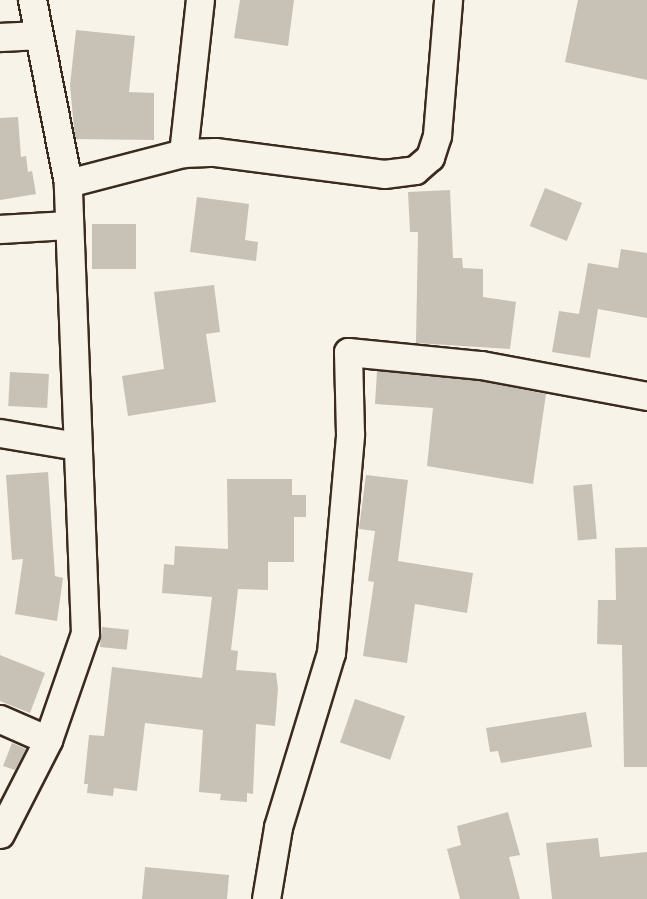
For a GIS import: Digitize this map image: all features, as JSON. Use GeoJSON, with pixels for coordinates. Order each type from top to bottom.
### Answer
{"type":"FeatureCollection","features":[{"type":"Feature","properties":{"kind":"street"},"geometry":{"type":"LineString","coordinates":[[0,834],[48,740],[85,633],[68,183],[58,123],[36,35],[32,0]]}},
{"type":"Feature","properties":{"kind":"street"},"geometry":{"type":"LineString","coordinates":[[183,153],[200,0]]}},
{"type":"Feature","properties":{"kind":"street"},"geometry":{"type":"LineString","coordinates":[[68,183],[183,153],[215,152],[384,174],[415,170],[429,157],[437,135],[448,0]]}},
{"type":"Feature","properties":{"kind":"street"},"geometry":{"type":"LineString","coordinates":[[0,38],[36,35]]}},
{"type":"Feature","properties":{"kind":"street"},"geometry":{"type":"LineString","coordinates":[[0,229],[68,225]]}},
{"type":"Feature","properties":{"kind":"street"},"geometry":{"type":"LineString","coordinates":[[266,899],[278,827],[331,653],[350,434],[348,352],[481,365],[646,394]]}},
{"type":"Feature","properties":{"kind":"street"},"geometry":{"type":"LineString","coordinates":[[0,434],[77,446]]}},
{"type":"Feature","properties":{"kind":"street"},"geometry":{"type":"LineString","coordinates":[[0,719],[48,740]]}},
{"type":"Feature","properties":{"kind":"building"},"geometry":{"type":"Polygon","coordinates":[[[240,0],[294,0],[288,46],[234,38],[240,0]]]}},
{"type":"Feature","properties":{"kind":"building"},"geometry":{"type":"Polygon","coordinates":[[[578,0],[647,0],[647,80],[565,62],[578,0]]]}},
{"type":"Feature","properties":{"kind":"building"},"geometry":{"type":"Polygon","coordinates":[[[76,30],[135,36],[129,92],[154,93],[154,140],[75,139],[70,85],[76,30]]]}},
{"type":"Feature","properties":{"kind":"building"},"geometry":{"type":"Polygon","coordinates":[[[18,117],[21,157],[26,156],[28,172],[32,171],[36,194],[0,200],[0,118],[18,117]]]}},
{"type":"Feature","properties":{"kind":"building"},"geometry":{"type":"Polygon","coordinates":[[[545,188],[582,203],[567,241],[530,226],[545,188]]]}},
{"type":"Feature","properties":{"kind":"building"},"geometry":{"type":"Polygon","coordinates":[[[450,190],[453,258],[462,258],[463,268],[483,269],[483,297],[516,302],[510,349],[416,343],[418,232],[410,232],[408,192],[450,190]]]}},
{"type":"Feature","properties":{"kind":"building"},"geometry":{"type":"Polygon","coordinates":[[[197,197],[249,204],[245,240],[258,242],[256,261],[190,252],[197,197]]]}},
{"type":"Feature","properties":{"kind":"building"},"geometry":{"type":"Polygon","coordinates":[[[92,224],[136,224],[136,269],[92,269],[92,224]]]}},
{"type":"Feature","properties":{"kind":"building"},"geometry":{"type":"Polygon","coordinates":[[[621,249],[647,253],[647,318],[598,309],[590,358],[552,352],[559,311],[579,314],[588,263],[618,268],[621,249]]]}},
{"type":"Feature","properties":{"kind":"building"},"geometry":{"type":"Polygon","coordinates":[[[214,285],[220,332],[206,334],[216,402],[128,416],[122,376],[164,369],[154,292],[214,285]]]}},
{"type":"Feature","properties":{"kind":"building"},"geometry":{"type":"Polygon","coordinates":[[[377,371],[474,380],[546,394],[533,484],[427,466],[433,408],[375,404],[377,371]]]}},
{"type":"Feature","properties":{"kind":"building"},"geometry":{"type":"Polygon","coordinates":[[[10,372],[49,374],[47,408],[8,406],[10,372]]]}},
{"type":"Feature","properties":{"kind":"building"},"geometry":{"type":"Polygon","coordinates":[[[48,472],[55,576],[63,578],[57,621],[15,614],[23,559],[12,560],[6,475],[48,472]]]}},
{"type":"Feature","properties":{"kind":"building"},"geometry":{"type":"Polygon","coordinates":[[[366,475],[408,480],[398,561],[473,573],[467,613],[415,604],[407,663],[363,656],[374,582],[368,581],[375,531],[359,529],[366,475]]]}},
{"type":"Feature","properties":{"kind":"building"},"geometry":{"type":"Polygon","coordinates":[[[227,479],[292,479],[292,495],[306,495],[306,517],[294,517],[294,562],[268,562],[268,590],[238,589],[231,650],[238,651],[236,670],[276,673],[278,689],[275,726],[256,724],[253,794],[247,793],[247,802],[220,800],[221,794],[199,792],[203,730],[145,723],[137,791],[114,788],[113,796],[87,793],[88,784],[84,784],[89,735],[104,736],[112,667],[202,678],[212,597],[162,593],[164,564],[174,565],[175,546],[228,549],[227,479]]]}},
{"type":"Feature","properties":{"kind":"building"},"geometry":{"type":"Polygon","coordinates":[[[592,484],[597,539],[578,540],[573,486],[592,484]]]}},
{"type":"Feature","properties":{"kind":"building"},"geometry":{"type":"Polygon","coordinates":[[[647,547],[647,767],[624,767],[622,645],[597,644],[598,600],[616,600],[615,548],[647,547]]]}},
{"type":"Feature","properties":{"kind":"building"},"geometry":{"type":"Polygon","coordinates":[[[102,627],[129,630],[127,650],[100,647],[102,627]]]}},
{"type":"Feature","properties":{"kind":"building"},"geometry":{"type":"Polygon","coordinates":[[[0,655],[45,673],[30,713],[0,701],[0,655]]]}},
{"type":"Feature","properties":{"kind":"building"},"geometry":{"type":"Polygon","coordinates":[[[355,699],[405,716],[390,760],[340,742],[355,699]]]}},
{"type":"Feature","properties":{"kind":"building"},"geometry":{"type":"Polygon","coordinates":[[[586,712],[592,747],[501,763],[498,751],[490,752],[486,728],[586,712]]]}},
{"type":"Feature","properties":{"kind":"building"},"geometry":{"type":"Polygon","coordinates":[[[12,743],[26,749],[15,770],[3,766],[12,743]]]}},
{"type":"Feature","properties":{"kind":"building"},"geometry":{"type":"Polygon","coordinates":[[[508,812],[520,855],[509,857],[520,899],[460,899],[447,849],[461,845],[457,826],[508,812]]]}},
{"type":"Feature","properties":{"kind":"building"},"geometry":{"type":"Polygon","coordinates":[[[598,838],[600,857],[647,852],[647,899],[552,899],[546,843],[598,838]]]}},
{"type":"Feature","properties":{"kind":"building"},"geometry":{"type":"Polygon","coordinates":[[[145,867],[229,875],[227,899],[142,899],[145,867]]]}}]}
